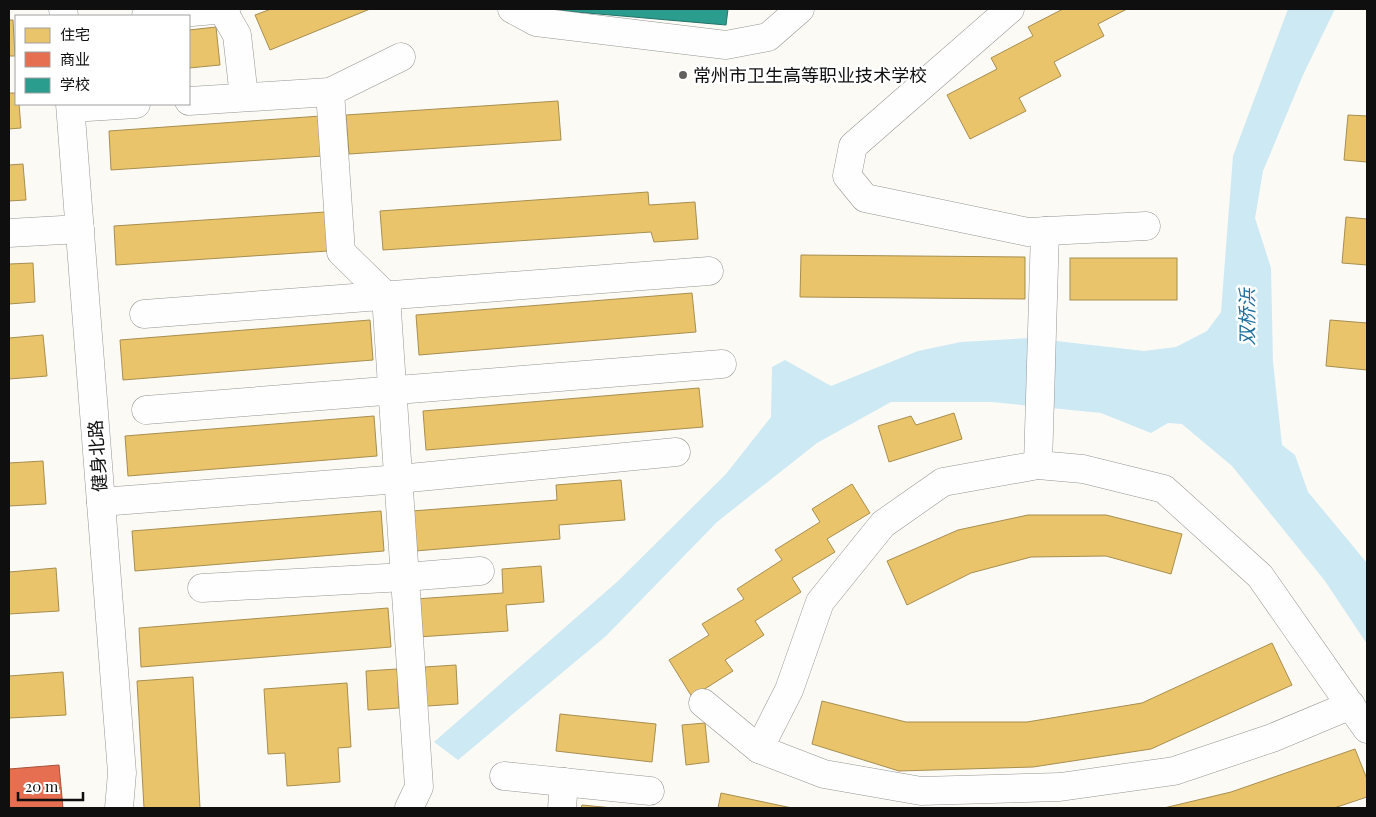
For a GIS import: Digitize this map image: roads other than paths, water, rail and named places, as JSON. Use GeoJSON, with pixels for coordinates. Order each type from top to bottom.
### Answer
{"type":"FeatureCollection","features":[{"type":"Feature","properties":{"kind":"street"},"geometry":{"type":"LineString","coordinates":[[157,15],[223,9],[237,35],[244,97]]}},
{"type":"Feature","properties":{"kind":"street"},"geometry":{"type":"LineString","coordinates":[[512,9],[536,22],[726,45],[768,37],[800,9]]}},
{"type":"Feature","properties":{"kind":"street"},"geometry":{"type":"LineString","coordinates":[[1010,9],[853,146],[847,176],[865,198],[1028,232],[1146,226]]}},
{"type":"Feature","properties":{"kind":"street"},"geometry":{"type":"LineString","coordinates":[[190,100],[330,92],[401,57]]}},
{"type":"Feature","properties":{"kind":"street"},"geometry":{"type":"LineString","coordinates":[[330,92],[341,252],[386,296],[419,787],[409,808]]}},
{"type":"Feature","properties":{"kind":"street"},"geometry":{"type":"LineString","coordinates":[[70,106],[103,105]]}},
{"type":"Feature","properties":{"kind":"street","name":"健身北路"},"geometry":{"type":"LineString","coordinates":[[70,106],[122,773],[119,808]]}},
{"type":"Feature","properties":{"kind":"street"},"geometry":{"type":"LineString","coordinates":[[9,233],[80,229]]}},
{"type":"Feature","properties":{"kind":"street"},"geometry":{"type":"LineString","coordinates":[[1038,465],[1045,231]]}},
{"type":"Feature","properties":{"kind":"street"},"geometry":{"type":"LineString","coordinates":[[144,314],[709,271]]}},
{"type":"Feature","properties":{"kind":"street"},"geometry":{"type":"LineString","coordinates":[[146,410],[722,364]]}},
{"type":"Feature","properties":{"kind":"street"},"geometry":{"type":"LineString","coordinates":[[101,502],[399,478],[676,452]]}},
{"type":"Feature","properties":{"kind":"street"},"geometry":{"type":"LineString","coordinates":[[759,749],[789,690],[820,602],[883,524],[943,482],[1038,465],[1083,469],[1164,489],[1260,576],[1367,729]]}},
{"type":"Feature","properties":{"kind":"street"},"geometry":{"type":"LineString","coordinates":[[202,588],[480,571]]}},
{"type":"Feature","properties":{"kind":"street"},"geometry":{"type":"LineString","coordinates":[[703,703],[759,749],[824,774],[921,791],[1064,798],[1174,772],[1272,738],[1351,705]]}},
{"type":"Feature","properties":{"kind":"street"},"geometry":{"type":"LineString","coordinates":[[504,776],[563,795],[650,791]]}},
{"type":"Feature","properties":{"kind":"water","name":"双桥浜"},"geometry":{"type":"Polygon","coordinates":[[[1288,9],[1335,9],[1303,75],[1263,171],[1255,218],[1271,268],[1273,362],[1282,445],[1295,455],[1308,492],[1367,563],[1367,644],[1325,581],[1232,466],[1182,424],[1168,423],[1151,433],[1101,413],[992,402],[891,402],[817,443],[717,522],[606,636],[458,760],[434,742],[618,581],[726,474],[771,417],[772,367],[785,360],[831,386],[918,351],[961,342],[1030,338],[1144,351],[1176,347],[1207,331],[1221,312],[1233,156],[1288,9]]]}},
{"type":"Feature","properties":{"kind":"place","name":"常州市卫生高等职业技术学校"},"geometry":{"type":"Point","coordinates":[683,75]}}]}
